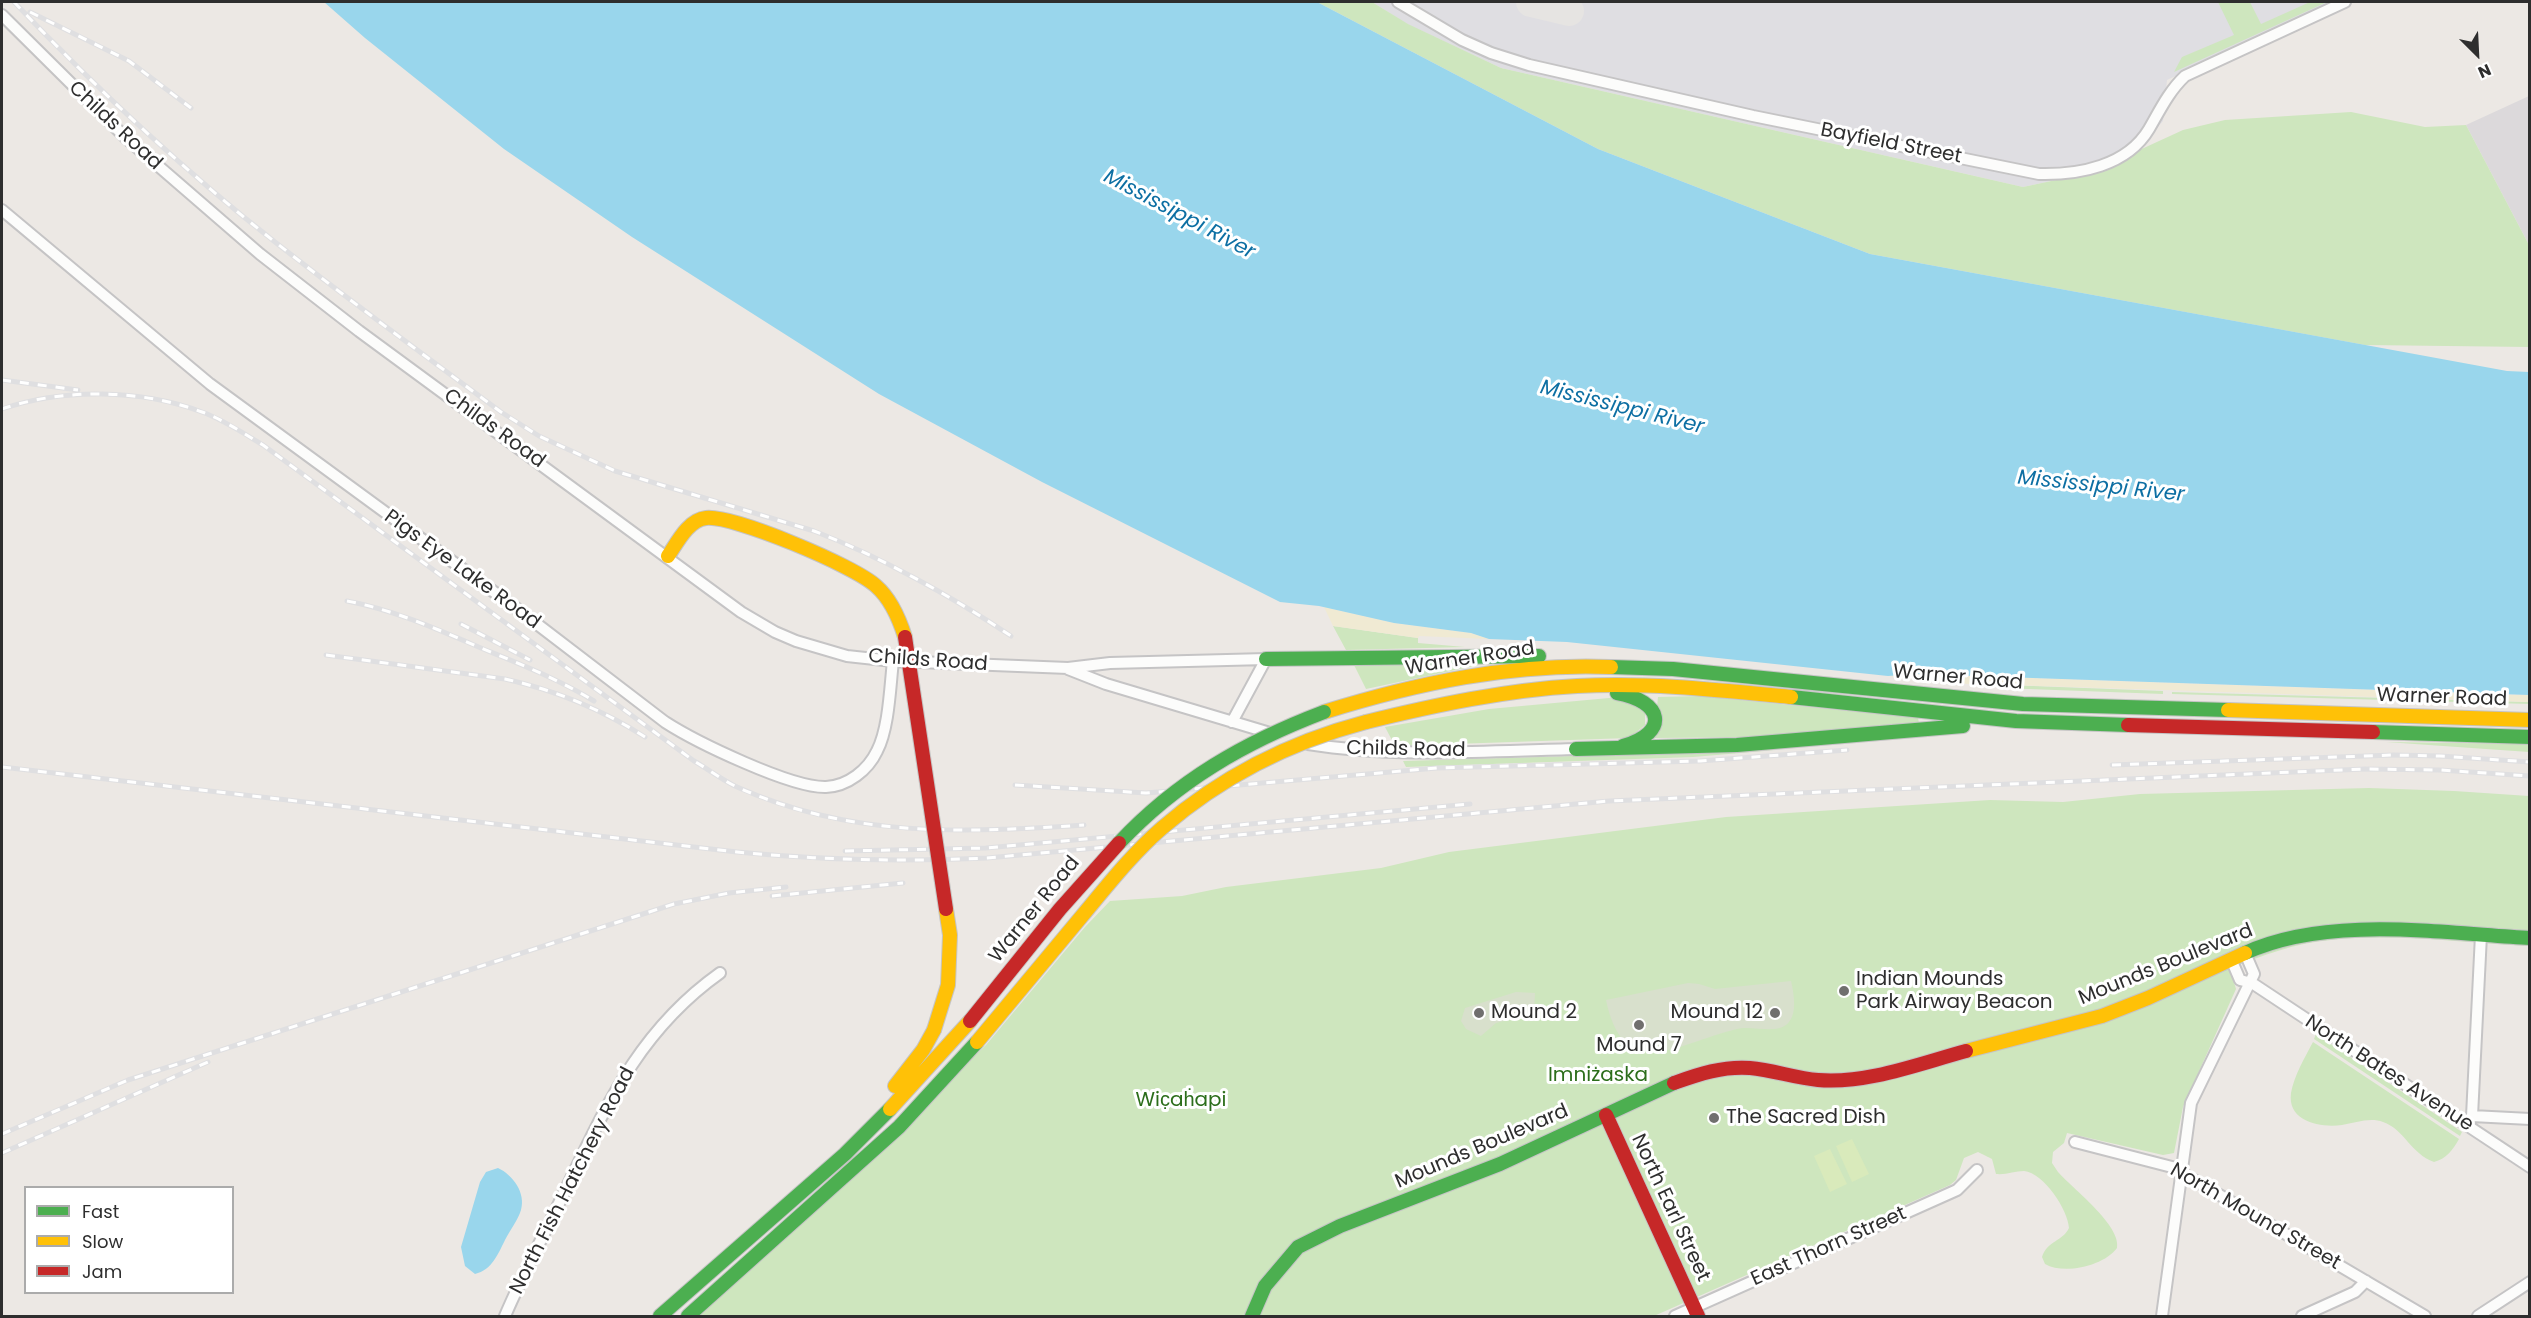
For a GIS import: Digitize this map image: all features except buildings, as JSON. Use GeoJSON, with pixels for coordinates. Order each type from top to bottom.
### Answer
{"type":"FeatureCollection","features":[{"type":"Feature","properties":{"kind":"main road"},"geometry":{"type":"LineString","coordinates":[[668,556],[691,525],[699,520],[708,518],[728,521],[838,563],[870,581],[893,607],[905,637],[950,935],[948,985],[934,1030],[910,1067],[845,1154]]}},
{"type":"Feature","properties":{"kind":"main road"},"geometry":{"type":"LineString","coordinates":[[1266,659],[1532,656],[1673,669]]}},
{"type":"Feature","properties":{"kind":"main road","name":"Warner Road"},"geometry":{"type":"LineString","coordinates":[[660,1317],[845,1154],[906,1093],[970,1021],[1094,869],[1146,815],[1189,781],[1235,751],[1257,739],[1324,712],[1417,685],[1493,672],[1571,666],[1673,669],[2023,704],[2529,720]]}},
{"type":"Feature","properties":{"kind":"main road","name":"Warner Road"},"geometry":{"type":"LineString","coordinates":[[688,1317],[899,1127],[977,1042],[1108,885],[1161,829],[1212,790],[1264,760],[1323,734],[1456,701],[1531,689],[1606,685],[1682,686],[1998,720],[2049,723],[2529,737]]}},
{"type":"Feature","properties":{"kind":"main road"},"geometry":{"type":"LineString","coordinates":[[1531,689],[1635,695],[1646,700],[1653,709],[1655,716],[1652,728],[1638,742],[1621,746],[1576,749]]}},
{"type":"Feature","properties":{"kind":"main road"},"geometry":{"type":"LineString","coordinates":[[1576,749],[1737,745],[1922,728],[2049,723]]}},
{"type":"Feature","properties":{"kind":"main road","name":"Mounds Boulevard"},"geometry":{"type":"LineString","coordinates":[[1252,1317],[1265,1286],[1298,1247],[1340,1226],[1500,1164],[1675,1083],[1721,1069],[1757,1068],[1825,1081],[1870,1076],[2091,1020],[2136,1003],[2245,953],[2291,938],[2338,931],[2375,930],[2529,938]]}},
{"type":"Feature","properties":{"kind":"main road","name":"North Earl Street"},"geometry":{"type":"LineString","coordinates":[[1606,1115],[1696,1312]]}},
{"type":"Feature","properties":{"kind":"street","name":"Bayfield Street"},"geometry":{"type":"LineString","coordinates":[[1398,2],[1462,40],[1491,53],[1529,65],[1764,118],[2039,174],[2058,174],[2099,166],[2127,154],[2147,132],[2168,95],[2185,76],[2345,2]]}},
{"type":"Feature","properties":{"kind":"street","name":"Childs Road"},"geometry":{"type":"LineString","coordinates":[[2,15],[126,138],[260,254],[358,331],[668,556],[741,612],[775,632],[837,653],[893,661],[1068,669],[1110,663],[1266,659]]}},
{"type":"Feature","properties":{"kind":"street","name":"Pigs Eye Lake Road"},"geometry":{"type":"LineString","coordinates":[[2,210],[210,384],[689,738],[801,782],[825,787],[842,783],[867,767],[877,752],[884,725],[893,661]]}},
{"type":"Feature","properties":{"kind":"street"},"geometry":{"type":"LineString","coordinates":[[1232,722],[1266,659]]}},
{"type":"Feature","properties":{"kind":"street","name":"Childs Road"},"geometry":{"type":"LineString","coordinates":[[1068,669],[1106,684],[1308,743],[1383,753],[1576,749]]}},
{"type":"Feature","properties":{"kind":"street"},"geometry":{"type":"LineString","coordinates":[[2481,935],[2469,1120],[2529,1119]]}},
{"type":"Feature","properties":{"kind":"street"},"geometry":{"type":"LineString","coordinates":[[2162,1317],[2192,1099],[2254,974],[2245,953]]}},
{"type":"Feature","properties":{"kind":"street","name":"North Bates Avenue"},"geometry":{"type":"LineString","coordinates":[[2231,959],[2240,980],[2249,981],[2469,1120],[2529,1167]]}},
{"type":"Feature","properties":{"kind":"street","name":"North Fish Hatchery Road"},"geometry":{"type":"LineString","coordinates":[[505,1317],[589,1141],[624,1076],[656,1029],[720,973]]}},
{"type":"Feature","properties":{"kind":"street","name":"North Mound Street"},"geometry":{"type":"LineString","coordinates":[[2075,1142],[2163,1164],[2181,1172],[2425,1317]]}},
{"type":"Feature","properties":{"kind":"street","name":"East Thorn Street"},"geometry":{"type":"LineString","coordinates":[[1675,1317],[1696,1312],[1956,1191],[1977,1170]]}},
{"type":"Feature","properties":{"kind":"street"},"geometry":{"type":"LineString","coordinates":[[2302,1317],[2355,1292],[2366,1281]]}},
{"type":"Feature","properties":{"kind":"street"},"geometry":{"type":"LineString","coordinates":[[2478,1317],[2529,1282]]}},
{"type":"Feature","properties":{"kind":"shaded area"},"geometry":{"type":"Polygon","coordinates":[[[1372,2],[2332,2],[2167,80],[2163,121],[2140,148],[2109,164],[2075,176],[2023,187],[1501,68],[1407,24],[1372,2]]]}},
{"type":"Feature","properties":{"kind":"shaded area"},"geometry":{"type":"Polygon","coordinates":[[[2529,96],[2529,245],[2466,125],[2529,96]]]}},
{"type":"Feature","properties":{"kind":"green space"},"geometry":{"type":"Polygon","coordinates":[[[1317,2],[1372,2],[1408,24],[1501,68],[2023,187],[2075,176],[2109,164],[2183,130],[2225,120],[2351,112],[2425,127],[2466,125],[2529,245],[2529,347],[2365,345],[1870,254],[1598,149],[1317,2]]]}},
{"type":"Feature","properties":{"kind":"green space"},"geometry":{"type":"Polygon","coordinates":[[[2218,2],[2250,2],[2261,24],[2310,2],[2327,2],[2174,72],[2182,57],[2234,35],[2218,2]]]}},
{"type":"Feature","properties":{"kind":"green space"},"geometry":{"type":"Polygon","coordinates":[[[1333,626],[1418,638],[1418,643],[1465,647],[1346,650],[1333,626]]]}},
{"type":"Feature","properties":{"kind":"green space"},"geometry":{"type":"Polygon","coordinates":[[[1502,660],[1366,689],[1353,663],[1502,660]]]}},
{"type":"Feature","properties":{"kind":"green space"},"geometry":{"type":"Polygon","coordinates":[[[2007,685],[2163,691],[2163,694],[2001,688],[2007,685]]]}},
{"type":"Feature","properties":{"kind":"green space"},"geometry":{"type":"Polygon","coordinates":[[[2172,692],[2529,702],[2530,704],[2172,694],[2172,692]]]}},
{"type":"Feature","properties":{"kind":"green space"},"geometry":{"type":"Polygon","coordinates":[[[1701,696],[1918,718],[1919,723],[1776,737],[1654,738],[1658,697],[1701,696]]]}},
{"type":"Feature","properties":{"kind":"green space"},"geometry":{"type":"Polygon","coordinates":[[[1628,698],[1645,711],[1645,725],[1629,738],[1395,746],[1385,727],[1489,709],[1628,698]]]}},
{"type":"Feature","properties":{"kind":"green space"},"geometry":{"type":"Polygon","coordinates":[[[2386,742],[2529,744],[2529,752],[2386,742]]]}},
{"type":"Feature","properties":{"kind":"green space"},"geometry":{"type":"Polygon","coordinates":[[[1776,750],[1693,757],[1406,767],[1403,761],[1776,750]]]}},
{"type":"Feature","properties":{"kind":"green space","name":"Wic̣aḣapi"},"geometry":{"type":"Polygon","coordinates":[[[2369,788],[2529,796],[2529,946],[2405,938],[2356,938],[2305,944],[2279,950],[2230,969],[2236,989],[2183,1107],[2174,1153],[2163,1155],[2067,1133],[2064,1143],[2053,1152],[2052,1163],[2058,1172],[2095,1208],[2112,1229],[2116,1239],[2117,1248],[2103,1260],[2094,1264],[2062,1269],[2045,1264],[2042,1257],[2044,1252],[2069,1228],[2060,1203],[2047,1185],[2032,1173],[2024,1171],[1996,1174],[1992,1159],[1978,1152],[1964,1158],[1956,1180],[1950,1185],[1654,1316],[697,1316],[986,1045],[1085,927],[1110,901],[1182,896],[1226,887],[1381,868],[1449,852],[1726,817],[1990,800],[2063,802],[2140,794],[2369,788]]]}},
{"type":"Feature","properties":{"kind":"green space"},"geometry":{"type":"Polygon","coordinates":[[[1791,981],[1794,1011],[1790,1021],[1781,1028],[1737,1029],[1657,1052],[1640,1050],[1626,1043],[1614,1026],[1606,1000],[1688,983],[1715,989],[1791,981]]]}},
{"type":"Feature","properties":{"kind":"green space"},"geometry":{"type":"Polygon","coordinates":[[[1516,992],[1535,993],[1534,1013],[1496,1023],[1481,1036],[1466,1029],[1461,1021],[1465,1008],[1516,992]]]}},
{"type":"Feature","properties":{"kind":"green space"},"geometry":{"type":"Polygon","coordinates":[[[2316,1034],[2462,1132],[2460,1136],[2314,1039],[2316,1034]]]}},
{"type":"Feature","properties":{"kind":"green space"},"geometry":{"type":"Polygon","coordinates":[[[2313,1042],[2459,1139],[2452,1150],[2442,1159],[2434,1162],[2419,1153],[2397,1130],[2383,1122],[2368,1120],[2334,1126],[2316,1124],[2300,1117],[2294,1111],[2291,1103],[2292,1087],[2313,1042]]]}},
{"type":"Feature","properties":{"kind":"green space"},"geometry":{"type":"Polygon","coordinates":[[[1852,1139],[1869,1174],[1852,1182],[1836,1146],[1852,1139]]]}},
{"type":"Feature","properties":{"kind":"green space"},"geometry":{"type":"Polygon","coordinates":[[[1830,1149],[1847,1184],[1830,1192],[1814,1156],[1830,1149]]]}},
{"type":"Feature","properties":{"kind":"sand"},"geometry":{"type":"Polygon","coordinates":[[[1324,607],[1394,623],[1471,633],[1489,639],[1419,636],[1418,638],[1333,626],[1324,607]]]}},
{"type":"Feature","properties":{"kind":"sand"},"geometry":{"type":"Polygon","coordinates":[[[1916,674],[2529,695],[2530,702],[2011,685],[1999,687],[1888,676],[1916,674]]]}},
{"type":"Feature","properties":{"kind":"water","name":"Mississippi River"},"geometry":{"type":"Polygon","coordinates":[[[324,2],[1317,2],[1598,149],[1870,254],[2507,371],[2529,372],[2529,695],[1916,674],[1888,676],[1567,642],[1489,639],[1471,633],[1394,623],[1319,606],[1280,602],[1042,482],[879,394],[632,237],[504,149],[365,38],[324,2]]]}},
{"type":"Feature","properties":{"kind":"water"},"geometry":{"type":"Polygon","coordinates":[[[498,1168],[509,1175],[517,1185],[522,1197],[521,1210],[494,1261],[486,1269],[475,1274],[465,1266],[461,1247],[480,1182],[486,1172],[498,1168]]]}},
{"type":"Feature","properties":{"kind":"taxiway"},"geometry":{"type":"LineString","coordinates":[[1531,2],[1569,11]]}},
{"type":"Feature","properties":{"kind":"railway"},"geometry":{"type":"LineString","coordinates":[[14,2],[108,96],[206,186],[303,264],[501,412],[539,436],[615,471],[814,531],[839,541],[915,578],[1011,636]]}},
{"type":"Feature","properties":{"kind":"railway"},"geometry":{"type":"LineString","coordinates":[[30,12],[129,61],[191,108]]}},
{"type":"Feature","properties":{"kind":"railway"},"geometry":{"type":"LineString","coordinates":[[2,380],[78,390]]}},
{"type":"Feature","properties":{"kind":"railway"},"geometry":{"type":"LineString","coordinates":[[2,409],[50,397],[128,395],[178,404],[218,419],[263,445],[694,761],[737,787],[780,804],[822,816],[865,824],[908,828],[994,830],[1084,825]]}},
{"type":"Feature","properties":{"kind":"railway"},"geometry":{"type":"LineString","coordinates":[[347,601],[382,609],[432,627],[539,672],[594,701]]}},
{"type":"Feature","properties":{"kind":"railway"},"geometry":{"type":"LineString","coordinates":[[461,624],[530,660]]}},
{"type":"Feature","properties":{"kind":"railway"},"geometry":{"type":"LineString","coordinates":[[326,655],[505,679],[560,695],[595,709],[645,737]]}},
{"type":"Feature","properties":{"kind":"railway"},"geometry":{"type":"LineString","coordinates":[[1015,785],[1146,793],[1437,768],[1700,761],[1847,750]]}},
{"type":"Feature","properties":{"kind":"railway"},"geometry":{"type":"LineString","coordinates":[[2112,765],[2394,755],[2530,762]]}},
{"type":"Feature","properties":{"kind":"railway"},"geometry":{"type":"LineString","coordinates":[[2,767],[737,852],[799,857],[893,860],[987,858],[1609,801],[2365,769],[2440,770],[2530,776]]}},
{"type":"Feature","properties":{"kind":"railway"},"geometry":{"type":"LineString","coordinates":[[845,851],[986,848],[1470,804]]}},
{"type":"Feature","properties":{"kind":"railway"},"geometry":{"type":"LineString","coordinates":[[772,896],[903,883]]}},
{"type":"Feature","properties":{"kind":"railway"},"geometry":{"type":"LineString","coordinates":[[2,1134],[128,1080],[674,904],[729,893],[786,887]]}},
{"type":"Feature","properties":{"kind":"railway"},"geometry":{"type":"LineString","coordinates":[[2,1153],[208,1062]]}},
{"type":"Feature","properties":{"kind":"traffic: fast"},"geometry":{"type":"LineString","coordinates":[[1266,659],[1539,656]]}},
{"type":"Feature","properties":{"kind":"traffic: fast"},"geometry":{"type":"LineString","coordinates":[[1611,667],[1673,669],[2023,704],[2228,710]]}},
{"type":"Feature","properties":{"kind":"traffic: fast"},"geometry":{"type":"LineString","coordinates":[[1617,693],[1644,703],[1655,717],[1654,725],[1649,733],[1623,746]]}},
{"type":"Feature","properties":{"kind":"traffic: fast"},"geometry":{"type":"LineString","coordinates":[[1791,697],[2016,721],[2128,725]]}},
{"type":"Feature","properties":{"kind":"traffic: fast"},"geometry":{"type":"LineString","coordinates":[[1119,843],[1164,801],[1214,766],[1267,736],[1324,712]]}},
{"type":"Feature","properties":{"kind":"traffic: fast"},"geometry":{"type":"LineString","coordinates":[[1576,749],[1737,745],[1963,726]]}},
{"type":"Feature","properties":{"kind":"traffic: fast"},"geometry":{"type":"LineString","coordinates":[[2373,732],[2530,737]]}},
{"type":"Feature","properties":{"kind":"traffic: fast"},"geometry":{"type":"LineString","coordinates":[[2245,953],[2277,941],[2348,930],[2385,929],[2530,938]]}},
{"type":"Feature","properties":{"kind":"traffic: fast"},"geometry":{"type":"LineString","coordinates":[[688,1316],[899,1127],[977,1042]]}},
{"type":"Feature","properties":{"kind":"traffic: fast"},"geometry":{"type":"LineString","coordinates":[[1252,1316],[1265,1286],[1298,1247],[1340,1226],[1500,1164],[1674,1083]]}},
{"type":"Feature","properties":{"kind":"traffic: fast"},"geometry":{"type":"LineString","coordinates":[[660,1316],[845,1154],[890,1109]]}},
{"type":"Feature","properties":{"kind":"traffic: slow"},"geometry":{"type":"LineString","coordinates":[[668,556],[688,527],[706,518],[720,519],[766,533],[820,555],[864,577],[886,597],[894,609],[905,637]]}},
{"type":"Feature","properties":{"kind":"traffic: slow"},"geometry":{"type":"LineString","coordinates":[[1324,712],[1394,692],[1465,677],[1537,668],[1611,667]]}},
{"type":"Feature","properties":{"kind":"traffic: slow"},"geometry":{"type":"LineString","coordinates":[[1366,722],[1471,699],[1577,686],[1657,686],[1791,697]]}},
{"type":"Feature","properties":{"kind":"traffic: slow"},"geometry":{"type":"LineString","coordinates":[[2228,710],[2530,720]]}},
{"type":"Feature","properties":{"kind":"traffic: slow"},"geometry":{"type":"LineString","coordinates":[[977,1042],[1120,870],[1162,828],[1208,793],[1258,763],[1310,740],[1366,722]]}},
{"type":"Feature","properties":{"kind":"traffic: slow"},"geometry":{"type":"LineString","coordinates":[[934,1030],[948,985],[950,935],[946,909]]}},
{"type":"Feature","properties":{"kind":"traffic: slow"},"geometry":{"type":"LineString","coordinates":[[1966,1051],[2102,1016],[2148,998],[2245,953]]}},
{"type":"Feature","properties":{"kind":"traffic: slow"},"geometry":{"type":"LineString","coordinates":[[890,1109],[970,1021]]}},
{"type":"Feature","properties":{"kind":"traffic: slow"},"geometry":{"type":"LineString","coordinates":[[895,1086],[923,1050],[934,1030]]}},
{"type":"Feature","properties":{"kind":"traffic: jam"},"geometry":{"type":"LineString","coordinates":[[905,637],[946,909]]}},
{"type":"Feature","properties":{"kind":"traffic: jam"},"geometry":{"type":"LineString","coordinates":[[2128,725],[2373,732]]}},
{"type":"Feature","properties":{"kind":"traffic: jam"},"geometry":{"type":"LineString","coordinates":[[970,1021],[1060,909],[1119,843]]}},
{"type":"Feature","properties":{"kind":"traffic: jam"},"geometry":{"type":"LineString","coordinates":[[1674,1083],[1711,1071],[1730,1068],[1759,1069],[1818,1080],[1855,1079],[1892,1072],[1966,1051]]}},
{"type":"Feature","properties":{"kind":"traffic: jam"},"geometry":{"type":"LineString","coordinates":[[1606,1115],[1698,1316]]}},
{"type":"Feature","properties":{"kind":"place","name":"Indian Mounds Park Airway Beacon"},"geometry":{"type":"Point","coordinates":[1844,991]}},
{"type":"Feature","properties":{"kind":"place","name":"Mound 2"},"geometry":{"type":"Point","coordinates":[1479,1013]}},
{"type":"Feature","properties":{"kind":"place","name":"Mound 12"},"geometry":{"type":"Point","coordinates":[1775,1013]}},
{"type":"Feature","properties":{"kind":"place","name":"Mound 7"},"geometry":{"type":"Point","coordinates":[1639,1025]}},
{"type":"Feature","properties":{"kind":"place","name":"The Sacred Dish"},"geometry":{"type":"Point","coordinates":[1714,1118]}},
{"type":"Feature","properties":{"kind":"park label","name":"Imniżaska"},"geometry":{"type":"Point","coordinates":[1598,1076]}}]}
